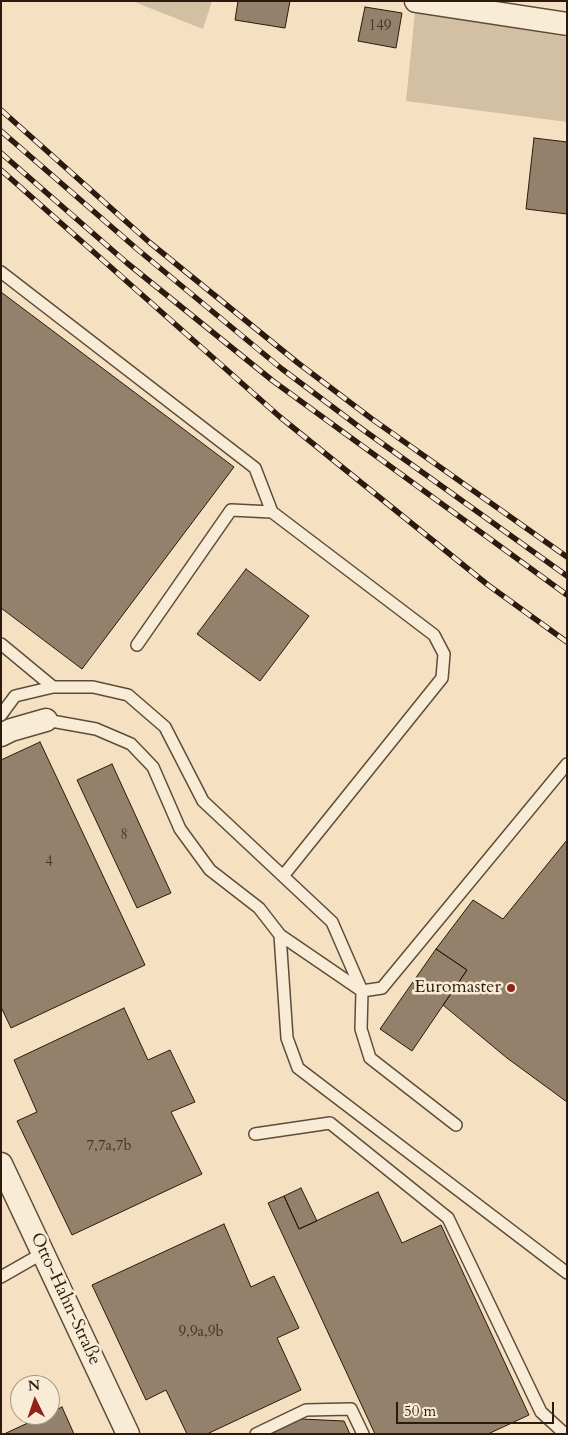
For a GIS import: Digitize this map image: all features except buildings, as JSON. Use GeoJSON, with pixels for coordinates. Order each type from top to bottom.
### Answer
{"type":"FeatureCollection","features":[{"type":"Feature","properties":{"kind":"street"},"geometry":{"type":"LineString","coordinates":[[423,2],[492,7],[567,24]]}},
{"type":"Feature","properties":{"kind":"street"},"geometry":{"type":"LineString","coordinates":[[1,735],[11,730],[46,720]]}},
{"type":"Feature","properties":{"kind":"street","name":"Otto-Hahn-Straße"},"geometry":{"type":"LineString","coordinates":[[1,1164],[128,1434]]}},
{"type":"Feature","properties":{"kind":"lane"},"geometry":{"type":"LineString","coordinates":[[1,272],[255,468],[272,512],[434,635],[444,654],[442,678],[283,876]]}},
{"type":"Feature","properties":{"kind":"lane"},"geometry":{"type":"LineString","coordinates":[[137,645],[231,510],[272,512]]}},
{"type":"Feature","properties":{"kind":"lane"},"geometry":{"type":"LineString","coordinates":[[1,644],[53,687]]}},
{"type":"Feature","properties":{"kind":"lane"},"geometry":{"type":"LineString","coordinates":[[1,715],[15,696],[53,687],[93,687],[128,695],[165,727],[203,801],[332,922],[362,991],[361,1029],[370,1058],[456,1125]]}},
{"type":"Feature","properties":{"kind":"lane"},"geometry":{"type":"LineString","coordinates":[[46,720],[96,729],[131,744],[153,767],[180,829],[210,870],[259,908],[280,935],[362,991],[382,988],[567,764]]}},
{"type":"Feature","properties":{"kind":"lane"},"geometry":{"type":"LineString","coordinates":[[280,935],[287,1038],[298,1068],[567,1273]]}},
{"type":"Feature","properties":{"kind":"lane"},"geometry":{"type":"LineString","coordinates":[[255,1134],[330,1123],[448,1218],[541,1412],[565,1434]]}},
{"type":"Feature","properties":{"kind":"lane"},"geometry":{"type":"LineString","coordinates":[[1,1277],[43,1253]]}},
{"type":"Feature","properties":{"kind":"lane"},"geometry":{"type":"LineString","coordinates":[[256,1434],[306,1410],[351,1409],[363,1434]]}},
{"type":"Feature","properties":{"kind":"shaded area"},"geometry":{"type":"Polygon","coordinates":[[[132,1],[212,1],[203,29],[132,1]]]}},
{"type":"Feature","properties":{"kind":"shaded area"},"geometry":{"type":"Polygon","coordinates":[[[415,12],[567,37],[567,122],[406,101],[415,12]]]}},
{"type":"Feature","properties":{"kind":"railway"},"geometry":{"type":"LineString","coordinates":[[1,110],[149,242],[298,363],[372,419],[567,557]]}},
{"type":"Feature","properties":{"kind":"railway"},"geometry":{"type":"LineString","coordinates":[[1,131],[137,249],[282,369],[362,429],[567,576]]}},
{"type":"Feature","properties":{"kind":"railway"},"geometry":{"type":"LineString","coordinates":[[1,153],[127,263],[273,381],[567,595]]}},
{"type":"Feature","properties":{"kind":"railway"},"geometry":{"type":"LineString","coordinates":[[1,170],[280,417],[488,585],[567,642]]}},
{"type":"Feature","properties":{"kind":"place","name":"Euromaster"},"geometry":{"type":"Point","coordinates":[511,988]}}]}
